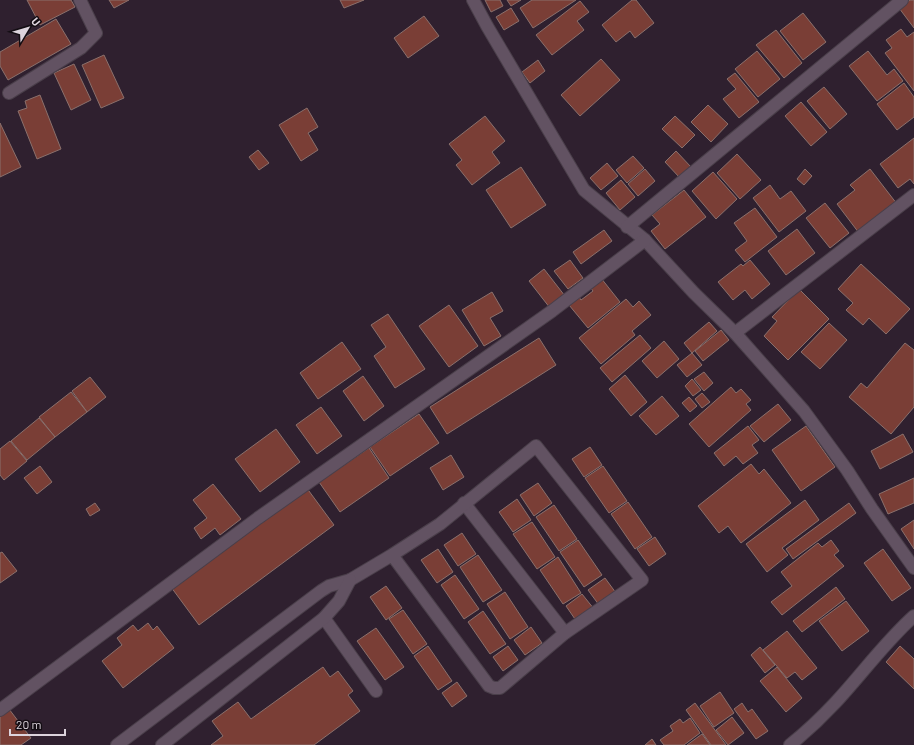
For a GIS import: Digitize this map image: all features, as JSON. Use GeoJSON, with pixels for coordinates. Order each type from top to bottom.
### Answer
{"type":"FeatureCollection","features":[{"type":"Feature","properties":{"kind":"street"},"geometry":{"type":"LineString","coordinates":[[9,92],[81,48],[96,33],[80,0]]}},
{"type":"Feature","properties":{"kind":"street"},"geometry":{"type":"LineString","coordinates":[[473,0],[584,190],[645,240],[694,293],[735,333],[804,411],[847,470],[872,509],[914,568]]}},
{"type":"Feature","properties":{"kind":"street"},"geometry":{"type":"LineString","coordinates":[[628,227],[902,0]]}},
{"type":"Feature","properties":{"kind":"street"},"geometry":{"type":"LineString","coordinates":[[735,333],[914,195]]}},
{"type":"Feature","properties":{"kind":"street"},"geometry":{"type":"LineString","coordinates":[[0,710],[258,518],[552,311],[645,240]]}},
{"type":"Feature","properties":{"kind":"street"},"geometry":{"type":"LineString","coordinates":[[117,745],[321,591],[329,586],[350,580],[440,524],[536,446],[642,580],[565,633],[500,688],[494,688],[489,686],[392,555]]}},
{"type":"Feature","properties":{"kind":"street"},"geometry":{"type":"LineString","coordinates":[[464,503],[565,633]]}},
{"type":"Feature","properties":{"kind":"street"},"geometry":{"type":"LineString","coordinates":[[162,745],[324,618],[339,601],[350,580]]}},
{"type":"Feature","properties":{"kind":"street"},"geometry":{"type":"LineString","coordinates":[[790,745],[810,728],[835,702],[898,631],[914,616]]}},
{"type":"Feature","properties":{"kind":"street"},"geometry":{"type":"LineString","coordinates":[[324,618],[376,691]]}},
{"type":"Feature","properties":{"kind":"building"},"geometry":{"type":"Polygon","coordinates":[[[27,0],[71,0],[75,7],[40,25],[27,0]]]}},
{"type":"Feature","properties":{"kind":"building"},"geometry":{"type":"Polygon","coordinates":[[[109,0],[129,0],[114,8],[109,0]]]}},
{"type":"Feature","properties":{"kind":"building"},"geometry":{"type":"Polygon","coordinates":[[[340,0],[364,0],[344,8],[340,0]]]}},
{"type":"Feature","properties":{"kind":"building"},"geometry":{"type":"Polygon","coordinates":[[[485,0],[500,0],[503,6],[491,12],[485,0]]]}},
{"type":"Feature","properties":{"kind":"building"},"geometry":{"type":"Polygon","coordinates":[[[507,0],[521,0],[511,6],[507,0]]]}},
{"type":"Feature","properties":{"kind":"building"},"geometry":{"type":"Polygon","coordinates":[[[532,0],[576,0],[533,28],[520,8],[532,0]]]}},
{"type":"Feature","properties":{"kind":"building"},"geometry":{"type":"Polygon","coordinates":[[[632,0],[636,0],[654,23],[635,38],[630,31],[616,42],[602,25],[632,0]]]}},
{"type":"Feature","properties":{"kind":"building"},"geometry":{"type":"Polygon","coordinates":[[[910,0],[914,0],[914,28],[899,8],[910,0]]]}},
{"type":"Feature","properties":{"kind":"building"},"geometry":{"type":"Polygon","coordinates":[[[580,1],[589,12],[577,21],[584,30],[552,55],[536,35],[580,1]]]}},
{"type":"Feature","properties":{"kind":"building"},"geometry":{"type":"Polygon","coordinates":[[[511,8],[519,21],[504,30],[496,17],[511,8]]]}},
{"type":"Feature","properties":{"kind":"building"},"geometry":{"type":"Polygon","coordinates":[[[803,13],[826,42],[803,60],[780,31],[803,13]]]}},
{"type":"Feature","properties":{"kind":"building"},"geometry":{"type":"Polygon","coordinates":[[[424,16],[439,36],[408,58],[394,38],[424,16]]]}},
{"type":"Feature","properties":{"kind":"building"},"geometry":{"type":"Polygon","coordinates":[[[56,19],[71,44],[8,80],[0,66],[0,52],[56,19]]]}},
{"type":"Feature","properties":{"kind":"building"},"geometry":{"type":"Polygon","coordinates":[[[901,29],[907,37],[914,32],[914,91],[885,53],[892,48],[886,40],[901,29]]]}},
{"type":"Feature","properties":{"kind":"building"},"geometry":{"type":"Polygon","coordinates":[[[776,30],[802,63],[784,78],[756,45],[776,30]]]}},
{"type":"Feature","properties":{"kind":"building"},"geometry":{"type":"Polygon","coordinates":[[[757,51],[780,79],[758,97],[735,69],[757,51]]]}},
{"type":"Feature","properties":{"kind":"building"},"geometry":{"type":"Polygon","coordinates":[[[868,51],[887,75],[894,69],[903,81],[877,101],[849,66],[868,51]]]}},
{"type":"Feature","properties":{"kind":"building"},"geometry":{"type":"Polygon","coordinates":[[[104,55],[124,98],[101,108],[82,65],[104,55]]]}},
{"type":"Feature","properties":{"kind":"building"},"geometry":{"type":"Polygon","coordinates":[[[601,59],[620,80],[580,116],[561,95],[601,59]]]}},
{"type":"Feature","properties":{"kind":"building"},"geometry":{"type":"Polygon","coordinates":[[[538,60],[545,71],[530,83],[522,72],[538,60]]]}},
{"type":"Feature","properties":{"kind":"building"},"geometry":{"type":"Polygon","coordinates":[[[74,64],[91,100],[71,110],[54,73],[74,64]]]}},
{"type":"Feature","properties":{"kind":"building"},"geometry":{"type":"Polygon","coordinates":[[[735,73],[759,102],[739,118],[723,99],[736,89],[727,79],[735,73]]]}},
{"type":"Feature","properties":{"kind":"building"},"geometry":{"type":"Polygon","coordinates":[[[904,83],[914,97],[914,117],[897,130],[877,104],[904,83]]]}},
{"type":"Feature","properties":{"kind":"building"},"geometry":{"type":"Polygon","coordinates":[[[824,87],[847,114],[830,129],[807,101],[824,87]]]}},
{"type":"Feature","properties":{"kind":"building"},"geometry":{"type":"Polygon","coordinates":[[[40,95],[61,149],[37,159],[18,111],[27,108],[25,101],[40,95]]]}},
{"type":"Feature","properties":{"kind":"building"},"geometry":{"type":"Polygon","coordinates":[[[801,102],[827,132],[811,146],[785,116],[801,102]]]}},
{"type":"Feature","properties":{"kind":"building"},"geometry":{"type":"Polygon","coordinates":[[[708,105],[728,124],[711,142],[691,122],[708,105]]]}},
{"type":"Feature","properties":{"kind":"building"},"geometry":{"type":"Polygon","coordinates":[[[307,108],[318,127],[308,133],[318,150],[301,161],[279,125],[307,108]]]}},
{"type":"Feature","properties":{"kind":"building"},"geometry":{"type":"Polygon","coordinates":[[[485,116],[505,141],[492,152],[500,163],[472,185],[456,165],[462,160],[449,144],[485,116]]]}},
{"type":"Feature","properties":{"kind":"building"},"geometry":{"type":"Polygon","coordinates":[[[675,116],[695,135],[682,148],[662,129],[675,116]]]}},
{"type":"Feature","properties":{"kind":"building"},"geometry":{"type":"Polygon","coordinates":[[[0,123],[21,167],[0,177],[0,123]]]}},
{"type":"Feature","properties":{"kind":"building"},"geometry":{"type":"Polygon","coordinates":[[[914,138],[914,184],[910,179],[898,188],[880,164],[914,138]]]}},
{"type":"Feature","properties":{"kind":"building"},"geometry":{"type":"Polygon","coordinates":[[[258,150],[269,163],[259,170],[249,157],[258,150]]]}},
{"type":"Feature","properties":{"kind":"building"},"geometry":{"type":"Polygon","coordinates":[[[676,151],[691,167],[680,178],[665,162],[676,151]]]}},
{"type":"Feature","properties":{"kind":"building"},"geometry":{"type":"Polygon","coordinates":[[[737,154],[761,180],[740,199],[717,173],[737,154]]]}},
{"type":"Feature","properties":{"kind":"building"},"geometry":{"type":"Polygon","coordinates":[[[633,156],[644,168],[627,183],[616,170],[633,156]]]}},
{"type":"Feature","properties":{"kind":"building"},"geometry":{"type":"Polygon","coordinates":[[[607,163],[618,176],[601,190],[590,178],[607,163]]]}},
{"type":"Feature","properties":{"kind":"building"},"geometry":{"type":"Polygon","coordinates":[[[521,167],[546,205],[511,228],[486,190],[521,167]]]}},
{"type":"Feature","properties":{"kind":"building"},"geometry":{"type":"Polygon","coordinates":[[[645,169],[655,181],[638,196],[628,184],[645,169]]]}},
{"type":"Feature","properties":{"kind":"building"},"geometry":{"type":"Polygon","coordinates":[[[805,169],[812,176],[804,185],[797,179],[805,169]]]}},
{"type":"Feature","properties":{"kind":"building"},"geometry":{"type":"Polygon","coordinates":[[[870,169],[897,204],[859,233],[837,204],[855,190],[850,185],[870,169]]]}},
{"type":"Feature","properties":{"kind":"building"},"geometry":{"type":"Polygon","coordinates":[[[713,172],[737,199],[716,219],[692,191],[713,172]]]}},
{"type":"Feature","properties":{"kind":"building"},"geometry":{"type":"Polygon","coordinates":[[[621,180],[635,197],[620,210],[606,193],[621,180]]]}},
{"type":"Feature","properties":{"kind":"building"},"geometry":{"type":"Polygon","coordinates":[[[770,185],[780,199],[791,191],[806,211],[779,232],[753,198],[770,185]]]}},
{"type":"Feature","properties":{"kind":"building"},"geometry":{"type":"Polygon","coordinates":[[[684,190],[706,217],[665,249],[651,231],[660,224],[652,215],[684,190]]]}},
{"type":"Feature","properties":{"kind":"building"},"geometry":{"type":"Polygon","coordinates":[[[825,203],[849,233],[830,248],[806,218],[825,203]]]}},
{"type":"Feature","properties":{"kind":"building"},"geometry":{"type":"Polygon","coordinates":[[[755,208],[777,237],[745,262],[735,250],[747,241],[734,223],[755,208]]]}},
{"type":"Feature","properties":{"kind":"building"},"geometry":{"type":"Polygon","coordinates":[[[797,229],[815,253],[786,275],[768,251],[797,229]]]}},
{"type":"Feature","properties":{"kind":"building"},"geometry":{"type":"Polygon","coordinates":[[[604,230],[612,241],[581,264],[573,252],[604,230]]]}},
{"type":"Feature","properties":{"kind":"building"},"geometry":{"type":"Polygon","coordinates":[[[570,260],[583,278],[568,289],[554,271],[570,260]]]}},
{"type":"Feature","properties":{"kind":"building"},"geometry":{"type":"Polygon","coordinates":[[[750,260],[770,284],[752,299],[745,290],[733,300],[718,282],[741,264],[743,266],[750,260]]]}},
{"type":"Feature","properties":{"kind":"building"},"geometry":{"type":"Polygon","coordinates":[[[861,264],[910,309],[886,334],[869,318],[863,325],[846,310],[853,303],[838,289],[861,264]]]}},
{"type":"Feature","properties":{"kind":"building"},"geometry":{"type":"Polygon","coordinates":[[[544,269],[565,296],[550,308],[529,281],[544,269]]]}},
{"type":"Feature","properties":{"kind":"building"},"geometry":{"type":"Polygon","coordinates":[[[601,278],[620,302],[588,328],[569,305],[579,297],[581,300],[593,291],[590,287],[601,278]]]}},
{"type":"Feature","properties":{"kind":"building"},"geometry":{"type":"Polygon","coordinates":[[[799,289],[829,319],[788,360],[764,336],[777,321],[772,317],[799,289]]]}},
{"type":"Feature","properties":{"kind":"building"},"geometry":{"type":"Polygon","coordinates":[[[492,292],[503,311],[490,318],[501,336],[484,346],[462,310],[492,292]]]}},
{"type":"Feature","properties":{"kind":"building"},"geometry":{"type":"Polygon","coordinates":[[[626,299],[633,307],[639,301],[651,315],[632,331],[635,335],[601,364],[579,338],[626,299]]]}},
{"type":"Feature","properties":{"kind":"building"},"geometry":{"type":"Polygon","coordinates":[[[449,305],[478,346],[449,367],[419,326],[449,305]]]}},
{"type":"Feature","properties":{"kind":"building"},"geometry":{"type":"Polygon","coordinates":[[[388,314],[425,369],[395,388],[374,356],[386,347],[371,325],[388,314]]]}},
{"type":"Feature","properties":{"kind":"building"},"geometry":{"type":"Polygon","coordinates":[[[709,322],[717,331],[692,353],[684,343],[709,322]]]}},
{"type":"Feature","properties":{"kind":"building"},"geometry":{"type":"Polygon","coordinates":[[[829,323],[847,340],[820,369],[801,352],[829,323]]]}},
{"type":"Feature","properties":{"kind":"building"},"geometry":{"type":"Polygon","coordinates":[[[721,330],[729,340],[703,361],[695,351],[721,330]]]}},
{"type":"Feature","properties":{"kind":"building"},"geometry":{"type":"Polygon","coordinates":[[[640,335],[651,348],[612,382],[600,368],[640,335]]]}},
{"type":"Feature","properties":{"kind":"building"},"geometry":{"type":"Polygon","coordinates":[[[539,338],[556,365],[447,434],[430,407],[539,338]]]}},
{"type":"Feature","properties":{"kind":"building"},"geometry":{"type":"Polygon","coordinates":[[[664,341],[679,359],[657,378],[642,361],[664,341]]]}},
{"type":"Feature","properties":{"kind":"building"},"geometry":{"type":"Polygon","coordinates":[[[342,342],[361,369],[318,399],[300,373],[342,342]]]}},
{"type":"Feature","properties":{"kind":"building"},"geometry":{"type":"Polygon","coordinates":[[[905,343],[914,350],[914,407],[891,434],[849,397],[861,383],[867,388],[905,343]]]}},
{"type":"Feature","properties":{"kind":"building"},"geometry":{"type":"Polygon","coordinates":[[[692,353],[702,365],[687,377],[677,365],[692,353]]]}},
{"type":"Feature","properties":{"kind":"building"},"geometry":{"type":"Polygon","coordinates":[[[704,372],[713,383],[704,391],[694,379],[704,372]]]}},
{"type":"Feature","properties":{"kind":"building"},"geometry":{"type":"Polygon","coordinates":[[[625,375],[647,402],[631,416],[609,389],[625,375]]]}},
{"type":"Feature","properties":{"kind":"building"},"geometry":{"type":"Polygon","coordinates":[[[363,376],[384,406],[364,421],[343,391],[363,376]]]}},
{"type":"Feature","properties":{"kind":"building"},"geometry":{"type":"Polygon","coordinates":[[[90,377],[106,397],[87,412],[72,391],[90,377]]]}},
{"type":"Feature","properties":{"kind":"building"},"geometry":{"type":"Polygon","coordinates":[[[692,379],[701,390],[693,396],[685,386],[692,379]]]}},
{"type":"Feature","properties":{"kind":"building"},"geometry":{"type":"Polygon","coordinates":[[[731,387],[736,393],[741,389],[751,400],[746,404],[751,410],[709,447],[689,424],[731,387]]]}},
{"type":"Feature","properties":{"kind":"building"},"geometry":{"type":"Polygon","coordinates":[[[71,392],[87,412],[55,437],[39,417],[71,392]]]}},
{"type":"Feature","properties":{"kind":"building"},"geometry":{"type":"Polygon","coordinates":[[[702,393],[710,402],[702,408],[695,399],[702,393]]]}},
{"type":"Feature","properties":{"kind":"building"},"geometry":{"type":"Polygon","coordinates":[[[662,396],[679,416],[656,435],[639,416],[662,396]]]}},
{"type":"Feature","properties":{"kind":"building"},"geometry":{"type":"Polygon","coordinates":[[[689,397],[697,406],[690,412],[682,403],[689,397]]]}},
{"type":"Feature","properties":{"kind":"building"},"geometry":{"type":"Polygon","coordinates":[[[778,404],[791,420],[764,442],[750,426],[778,404]]]}},
{"type":"Feature","properties":{"kind":"building"},"geometry":{"type":"Polygon","coordinates":[[[321,407],[342,436],[317,454],[296,425],[321,407]]]}},
{"type":"Feature","properties":{"kind":"building"},"geometry":{"type":"Polygon","coordinates":[[[419,414],[439,443],[390,476],[370,447],[419,414]]]}},
{"type":"Feature","properties":{"kind":"building"},"geometry":{"type":"Polygon","coordinates":[[[39,418],[55,437],[27,460],[11,441],[39,418]]]}},
{"type":"Feature","properties":{"kind":"building"},"geometry":{"type":"Polygon","coordinates":[[[748,426],[759,440],[752,445],[758,453],[743,464],[736,456],[724,466],[714,453],[748,426]]]}},
{"type":"Feature","properties":{"kind":"building"},"geometry":{"type":"Polygon","coordinates":[[[806,426],[835,467],[801,491],[772,450],[806,426]]]}},
{"type":"Feature","properties":{"kind":"building"},"geometry":{"type":"Polygon","coordinates":[[[276,429],[300,462],[260,492],[235,459],[276,429]]]}},
{"type":"Feature","properties":{"kind":"building"},"geometry":{"type":"Polygon","coordinates":[[[903,434],[913,452],[880,469],[871,451],[903,434]]]}},
{"type":"Feature","properties":{"kind":"building"},"geometry":{"type":"Polygon","coordinates":[[[10,441],[27,461],[4,480],[0,475],[0,449],[10,441]]]}},
{"type":"Feature","properties":{"kind":"building"},"geometry":{"type":"Polygon","coordinates":[[[590,447],[602,465],[584,477],[572,459],[590,447]]]}},
{"type":"Feature","properties":{"kind":"building"},"geometry":{"type":"Polygon","coordinates":[[[369,448],[389,478],[340,512],[319,482],[369,448]]]}},
{"type":"Feature","properties":{"kind":"building"},"geometry":{"type":"Polygon","coordinates":[[[451,455],[464,477],[443,490],[430,468],[451,455]]]}},
{"type":"Feature","properties":{"kind":"building"},"geometry":{"type":"Polygon","coordinates":[[[751,464],[759,474],[764,469],[791,503],[741,543],[728,526],[719,533],[698,506],[751,464]]]}},
{"type":"Feature","properties":{"kind":"building"},"geometry":{"type":"Polygon","coordinates":[[[40,466],[52,482],[37,494],[24,478],[40,466]]]}},
{"type":"Feature","properties":{"kind":"building"},"geometry":{"type":"Polygon","coordinates":[[[603,466],[627,501],[609,513],[585,478],[603,466]]]}},
{"type":"Feature","properties":{"kind":"building"},"geometry":{"type":"Polygon","coordinates":[[[914,478],[914,503],[888,514],[879,494],[914,478]]]}},
{"type":"Feature","properties":{"kind":"building"},"geometry":{"type":"Polygon","coordinates":[[[538,483],[552,503],[534,516],[520,495],[538,483]]]}},
{"type":"Feature","properties":{"kind":"building"},"geometry":{"type":"Polygon","coordinates":[[[213,484],[241,519],[220,535],[215,528],[201,539],[194,528],[207,518],[193,500],[213,484]]]}},
{"type":"Feature","properties":{"kind":"building"},"geometry":{"type":"Polygon","coordinates":[[[306,487],[334,525],[199,625],[171,587],[306,487]]]}},
{"type":"Feature","properties":{"kind":"building"},"geometry":{"type":"Polygon","coordinates":[[[517,499],[531,520],[513,532],[499,512],[517,499]]]}},
{"type":"Feature","properties":{"kind":"building"},"geometry":{"type":"Polygon","coordinates":[[[805,500],[819,520],[782,548],[788,555],[767,572],[746,544],[805,500]]]}},
{"type":"Feature","properties":{"kind":"building"},"geometry":{"type":"Polygon","coordinates":[[[628,502],[652,537],[635,549],[611,514],[628,502]]]}},
{"type":"Feature","properties":{"kind":"building"},"geometry":{"type":"Polygon","coordinates":[[[95,503],[100,510],[90,516],[86,509],[95,503]]]}},
{"type":"Feature","properties":{"kind":"building"},"geometry":{"type":"Polygon","coordinates":[[[849,503],[856,513],[793,559],[786,549],[849,503]]]}},
{"type":"Feature","properties":{"kind":"building"},"geometry":{"type":"Polygon","coordinates":[[[554,505],[577,539],[559,551],[536,517],[554,505]]]}},
{"type":"Feature","properties":{"kind":"building"},"geometry":{"type":"Polygon","coordinates":[[[914,520],[914,549],[901,529],[914,520]]]}},
{"type":"Feature","properties":{"kind":"building"},"geometry":{"type":"Polygon","coordinates":[[[532,522],[555,557],[537,569],[513,534],[532,522]]]}},
{"type":"Feature","properties":{"kind":"building"},"geometry":{"type":"Polygon","coordinates":[[[462,533],[476,554],[458,566],[444,545],[462,533]]]}},
{"type":"Feature","properties":{"kind":"building"},"geometry":{"type":"Polygon","coordinates":[[[655,537],[666,554],[649,566],[637,549],[655,537]]]}},
{"type":"Feature","properties":{"kind":"building"},"geometry":{"type":"Polygon","coordinates":[[[578,540],[602,575],[584,587],[560,552],[578,540]]]}},
{"type":"Feature","properties":{"kind":"building"},"geometry":{"type":"Polygon","coordinates":[[[831,540],[839,551],[834,555],[844,566],[782,615],[771,602],[792,586],[781,572],[818,543],[822,547],[831,540]]]}},
{"type":"Feature","properties":{"kind":"building"},"geometry":{"type":"Polygon","coordinates":[[[438,549],[453,572],[437,583],[421,560],[438,549]]]}},
{"type":"Feature","properties":{"kind":"building"},"geometry":{"type":"Polygon","coordinates":[[[883,549],[911,588],[892,601],[864,563],[883,549]]]}},
{"type":"Feature","properties":{"kind":"building"},"geometry":{"type":"Polygon","coordinates":[[[2,552],[17,571],[0,583],[0,553],[2,552]]]}},
{"type":"Feature","properties":{"kind":"building"},"geometry":{"type":"Polygon","coordinates":[[[478,555],[502,590],[483,602],[460,567],[478,555]]]}},
{"type":"Feature","properties":{"kind":"building"},"geometry":{"type":"Polygon","coordinates":[[[558,557],[581,593],[563,604],[540,570],[558,557]]]}},
{"type":"Feature","properties":{"kind":"building"},"geometry":{"type":"Polygon","coordinates":[[[455,575],[479,609],[464,619],[441,585],[455,575]]]}},
{"type":"Feature","properties":{"kind":"building"},"geometry":{"type":"Polygon","coordinates":[[[605,578],[616,593],[599,605],[588,590],[605,578]]]}},
{"type":"Feature","properties":{"kind":"building"},"geometry":{"type":"Polygon","coordinates":[[[386,586],[402,608],[386,620],[370,597],[386,586]]]}},
{"type":"Feature","properties":{"kind":"building"},"geometry":{"type":"Polygon","coordinates":[[[836,587],[845,599],[802,632],[793,621],[836,587]]]}},
{"type":"Feature","properties":{"kind":"building"},"geometry":{"type":"Polygon","coordinates":[[[505,592],[528,627],[510,639],[487,604],[505,592]]]}},
{"type":"Feature","properties":{"kind":"building"},"geometry":{"type":"Polygon","coordinates":[[[582,594],[594,609],[577,622],[566,606],[582,594]]]}},
{"type":"Feature","properties":{"kind":"building"},"geometry":{"type":"Polygon","coordinates":[[[846,601],[869,631],[842,651],[819,621],[846,601]]]}},
{"type":"Feature","properties":{"kind":"building"},"geometry":{"type":"Polygon","coordinates":[[[403,610],[427,644],[413,654],[389,619],[403,610]]]}},
{"type":"Feature","properties":{"kind":"building"},"geometry":{"type":"Polygon","coordinates":[[[483,611],[506,644],[490,654],[468,622],[483,611]]]}},
{"type":"Feature","properties":{"kind":"building"},"geometry":{"type":"Polygon","coordinates":[[[148,623],[153,630],[157,626],[174,648],[123,688],[102,661],[122,645],[117,638],[133,625],[138,631],[148,623]]]}},
{"type":"Feature","properties":{"kind":"building"},"geometry":{"type":"Polygon","coordinates":[[[531,627],[542,643],[525,655],[514,640],[531,627]]]}},
{"type":"Feature","properties":{"kind":"building"},"geometry":{"type":"Polygon","coordinates":[[[376,628],[404,667],[385,680],[357,641],[376,628]]]}},
{"type":"Feature","properties":{"kind":"building"},"geometry":{"type":"Polygon","coordinates":[[[787,631],[817,668],[802,680],[795,672],[787,678],[763,650],[787,631]]]}},
{"type":"Feature","properties":{"kind":"building"},"geometry":{"type":"Polygon","coordinates":[[[428,646],[452,681],[438,690],[414,656],[428,646]]]}},
{"type":"Feature","properties":{"kind":"building"},"geometry":{"type":"Polygon","coordinates":[[[508,646],[518,660],[503,671],[493,657],[508,646]]]}},
{"type":"Feature","properties":{"kind":"building"},"geometry":{"type":"Polygon","coordinates":[[[900,646],[914,659],[914,689],[886,662],[900,646]]]}},
{"type":"Feature","properties":{"kind":"building"},"geometry":{"type":"Polygon","coordinates":[[[760,647],[775,665],[765,673],[751,655],[760,647]]]}},
{"type":"Feature","properties":{"kind":"building"},"geometry":{"type":"Polygon","coordinates":[[[323,667],[330,677],[338,671],[353,691],[348,695],[360,711],[314,745],[211,745],[223,736],[212,721],[238,702],[251,719],[323,667]]]}},
{"type":"Feature","properties":{"kind":"building"},"geometry":{"type":"Polygon","coordinates":[[[777,667],[802,698],[786,712],[760,681],[777,667]]]}},
{"type":"Feature","properties":{"kind":"building"},"geometry":{"type":"Polygon","coordinates":[[[457,682],[467,696],[452,707],[442,693],[457,682]]]}},
{"type":"Feature","properties":{"kind":"building"},"geometry":{"type":"Polygon","coordinates":[[[720,692],[734,713],[714,727],[700,706],[720,692]]]}},
{"type":"Feature","properties":{"kind":"building"},"geometry":{"type":"Polygon","coordinates":[[[695,703],[726,745],[711,745],[686,710],[695,703]]]}},
{"type":"Feature","properties":{"kind":"building"},"geometry":{"type":"Polygon","coordinates":[[[742,703],[748,712],[752,709],[768,731],[756,739],[734,709],[742,703]]]}},
{"type":"Feature","properties":{"kind":"building"},"geometry":{"type":"Polygon","coordinates":[[[9,709],[31,738],[21,745],[0,745],[0,716],[9,709]]]}},
{"type":"Feature","properties":{"kind":"building"},"geometry":{"type":"Polygon","coordinates":[[[732,717],[744,733],[728,745],[716,730],[732,717]]]}},
{"type":"Feature","properties":{"kind":"building"},"geometry":{"type":"Polygon","coordinates":[[[690,718],[700,733],[684,745],[664,745],[660,740],[673,731],[670,726],[680,719],[683,723],[690,718]]]}},
{"type":"Feature","properties":{"kind":"building"},"geometry":{"type":"Polygon","coordinates":[[[702,734],[710,745],[687,745],[702,734]]]}},
{"type":"Feature","properties":{"kind":"building"},"geometry":{"type":"Polygon","coordinates":[[[652,739],[656,745],[645,745],[652,739]]]}}]}
